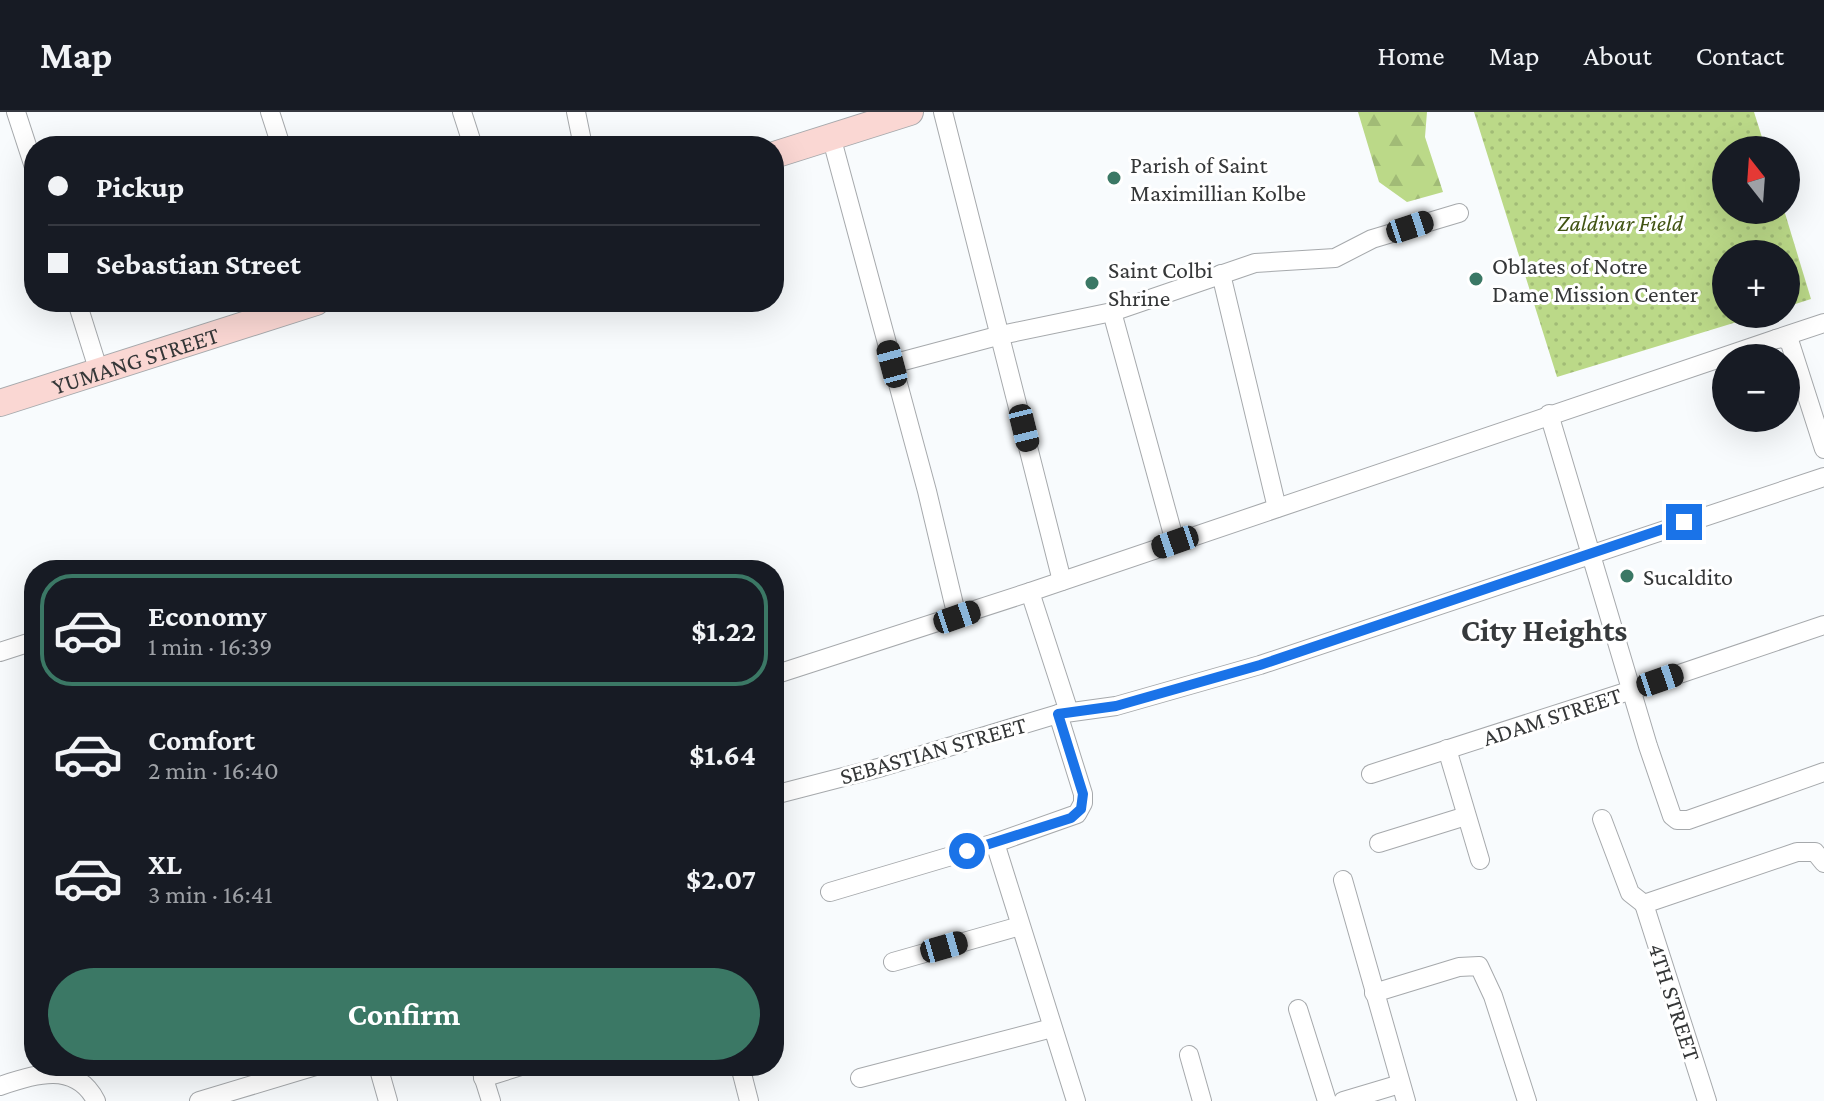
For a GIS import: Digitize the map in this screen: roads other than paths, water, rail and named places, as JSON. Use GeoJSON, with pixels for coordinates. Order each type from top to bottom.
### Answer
{"type":"FeatureCollection","features":[{"type":"Feature","properties":{"kind":"main road"},"geometry":{"type":"LineString","coordinates":[[784,152],[831,136],[855,120],[910,112]]}},
{"type":"Feature","properties":{"kind":"main road","name":"YUMANG STREET"},"geometry":{"type":"LineString","coordinates":[[0,403],[285,312]]}},
{"type":"Feature","properties":{"kind":"street"},"geometry":{"type":"LineString","coordinates":[[16,112],[24,136]]}},
{"type":"Feature","properties":{"kind":"street"},"geometry":{"type":"LineString","coordinates":[[270,112],[278,136]]}},
{"type":"Feature","properties":{"kind":"street"},"geometry":{"type":"LineString","coordinates":[[462,112],[470,136]]}},
{"type":"Feature","properties":{"kind":"street"},"geometry":{"type":"LineString","coordinates":[[576,112],[581,136]]}},
{"type":"Feature","properties":{"kind":"street"},"geometry":{"type":"LineString","coordinates":[[943,112],[1062,581]]}},
{"type":"Feature","properties":{"kind":"street"},"geometry":{"type":"LineString","coordinates":[[831,136],[933,513],[957,617]]}},
{"type":"Feature","properties":{"kind":"street"},"geometry":{"type":"LineString","coordinates":[[892,364],[1001,335],[1112,312],[1221,274],[1269,261],[1335,258],[1372,239],[1459,213]]}},
{"type":"Feature","properties":{"kind":"street"},"geometry":{"type":"LineString","coordinates":[[1221,274],[1277,508]]}},
{"type":"Feature","properties":{"kind":"street"},"geometry":{"type":"LineString","coordinates":[[80,312],[99,372]]}},
{"type":"Feature","properties":{"kind":"street"},"geometry":{"type":"LineString","coordinates":[[1112,312],[1175,542]]}},
{"type":"Feature","properties":{"kind":"street"},"geometry":{"type":"LineString","coordinates":[[784,672],[957,617],[1824,323]]}},
{"type":"Feature","properties":{"kind":"street"},"geometry":{"type":"LineString","coordinates":[[1776,339],[1784,338],[1790,343],[1824,449]]}},
{"type":"Feature","properties":{"kind":"street"},"geometry":{"type":"LineString","coordinates":[[1549,414],[1668,809],[1677,820],[1712,813],[1824,772]]}},
{"type":"Feature","properties":{"kind":"street","name":"SEBASTIAN STREET"},"geometry":{"type":"LineString","coordinates":[[784,792],[1064,713],[1127,703],[1260,665],[1824,477]]}},
{"type":"Feature","properties":{"kind":"street"},"geometry":{"type":"LineString","coordinates":[[830,892],[1071,818],[1081,809],[1083,794],[1064,713],[1030,592]]}},
{"type":"Feature","properties":{"kind":"street","name":"ADAM STREET"},"geometry":{"type":"LineString","coordinates":[[1371,774],[1824,625]]}},
{"type":"Feature","properties":{"kind":"street"},"geometry":{"type":"LineString","coordinates":[[0,652],[24,644]]}},
{"type":"Feature","properties":{"kind":"street"},"geometry":{"type":"LineString","coordinates":[[1447,749],[1480,860]]}},
{"type":"Feature","properties":{"kind":"street"},"geometry":{"type":"LineString","coordinates":[[1379,843],[1466,816]]}},
{"type":"Feature","properties":{"kind":"street","name":"4TH STREET"},"geometry":{"type":"LineString","coordinates":[[1602,819],[1630,893],[1644,904],[1707,1101]]}},
{"type":"Feature","properties":{"kind":"street"},"geometry":{"type":"LineString","coordinates":[[995,843],[1076,1101]]}},
{"type":"Feature","properties":{"kind":"street"},"geometry":{"type":"LineString","coordinates":[[1644,904],[1797,852],[1819,858]]}},
{"type":"Feature","properties":{"kind":"street"},"geometry":{"type":"LineString","coordinates":[[1343,880],[1403,1092],[1343,1101]]}},
{"type":"Feature","properties":{"kind":"street"},"geometry":{"type":"LineString","coordinates":[[893,962],[1020,926]]}},
{"type":"Feature","properties":{"kind":"street"},"geometry":{"type":"LineString","coordinates":[[1374,993],[1459,967],[1479,966],[1493,996],[1527,1101]]}},
{"type":"Feature","properties":{"kind":"street"},"geometry":{"type":"LineString","coordinates":[[1298,1009],[1327,1101]]}},
{"type":"Feature","properties":{"kind":"street"},"geometry":{"type":"LineString","coordinates":[[860,1078],[1052,1028]]}},
{"type":"Feature","properties":{"kind":"street"},"geometry":{"type":"LineString","coordinates":[[1189,1055],[1202,1101]]}},
{"type":"Feature","properties":{"kind":"street"},"geometry":{"type":"LineString","coordinates":[[0,1086],[32,1076]]}},
{"type":"Feature","properties":{"kind":"street"},"geometry":{"type":"LineString","coordinates":[[71,1076],[84,1084],[96,1101]]}},
{"type":"Feature","properties":{"kind":"street"},"geometry":{"type":"LineString","coordinates":[[199,1101],[283,1076]]}},
{"type":"Feature","properties":{"kind":"street"},"geometry":{"type":"LineString","coordinates":[[381,1076],[388,1101]]}},
{"type":"Feature","properties":{"kind":"street"},"geometry":{"type":"LineString","coordinates":[[483,1076],[491,1101]]}},
{"type":"Feature","properties":{"kind":"street"},"geometry":{"type":"LineString","coordinates":[[743,1076],[749,1101]]}},
{"type":"Feature","properties":{"kind":"place","name":"Parish of Saint Maximillian Kolbe"},"geometry":{"type":"Point","coordinates":[1114,178]}},
{"type":"Feature","properties":{"kind":"place","name":"Oblates of Notre Dame Mission Center"},"geometry":{"type":"Point","coordinates":[1476,279]}},
{"type":"Feature","properties":{"kind":"place","name":"Saint Colbi Shrine"},"geometry":{"type":"Point","coordinates":[1092,283]}},
{"type":"Feature","properties":{"kind":"place","name":"Sucaldito"},"geometry":{"type":"Point","coordinates":[1627,576]}},
{"type":"Feature","properties":{"kind":"district","name":"City Heights"},"geometry":{"type":"Point","coordinates":[1544,630]}},
{"type":"Feature","properties":{"kind":"park label","name":"Zaldivar Field"},"geometry":{"type":"Point","coordinates":[1620,222]}}]}
